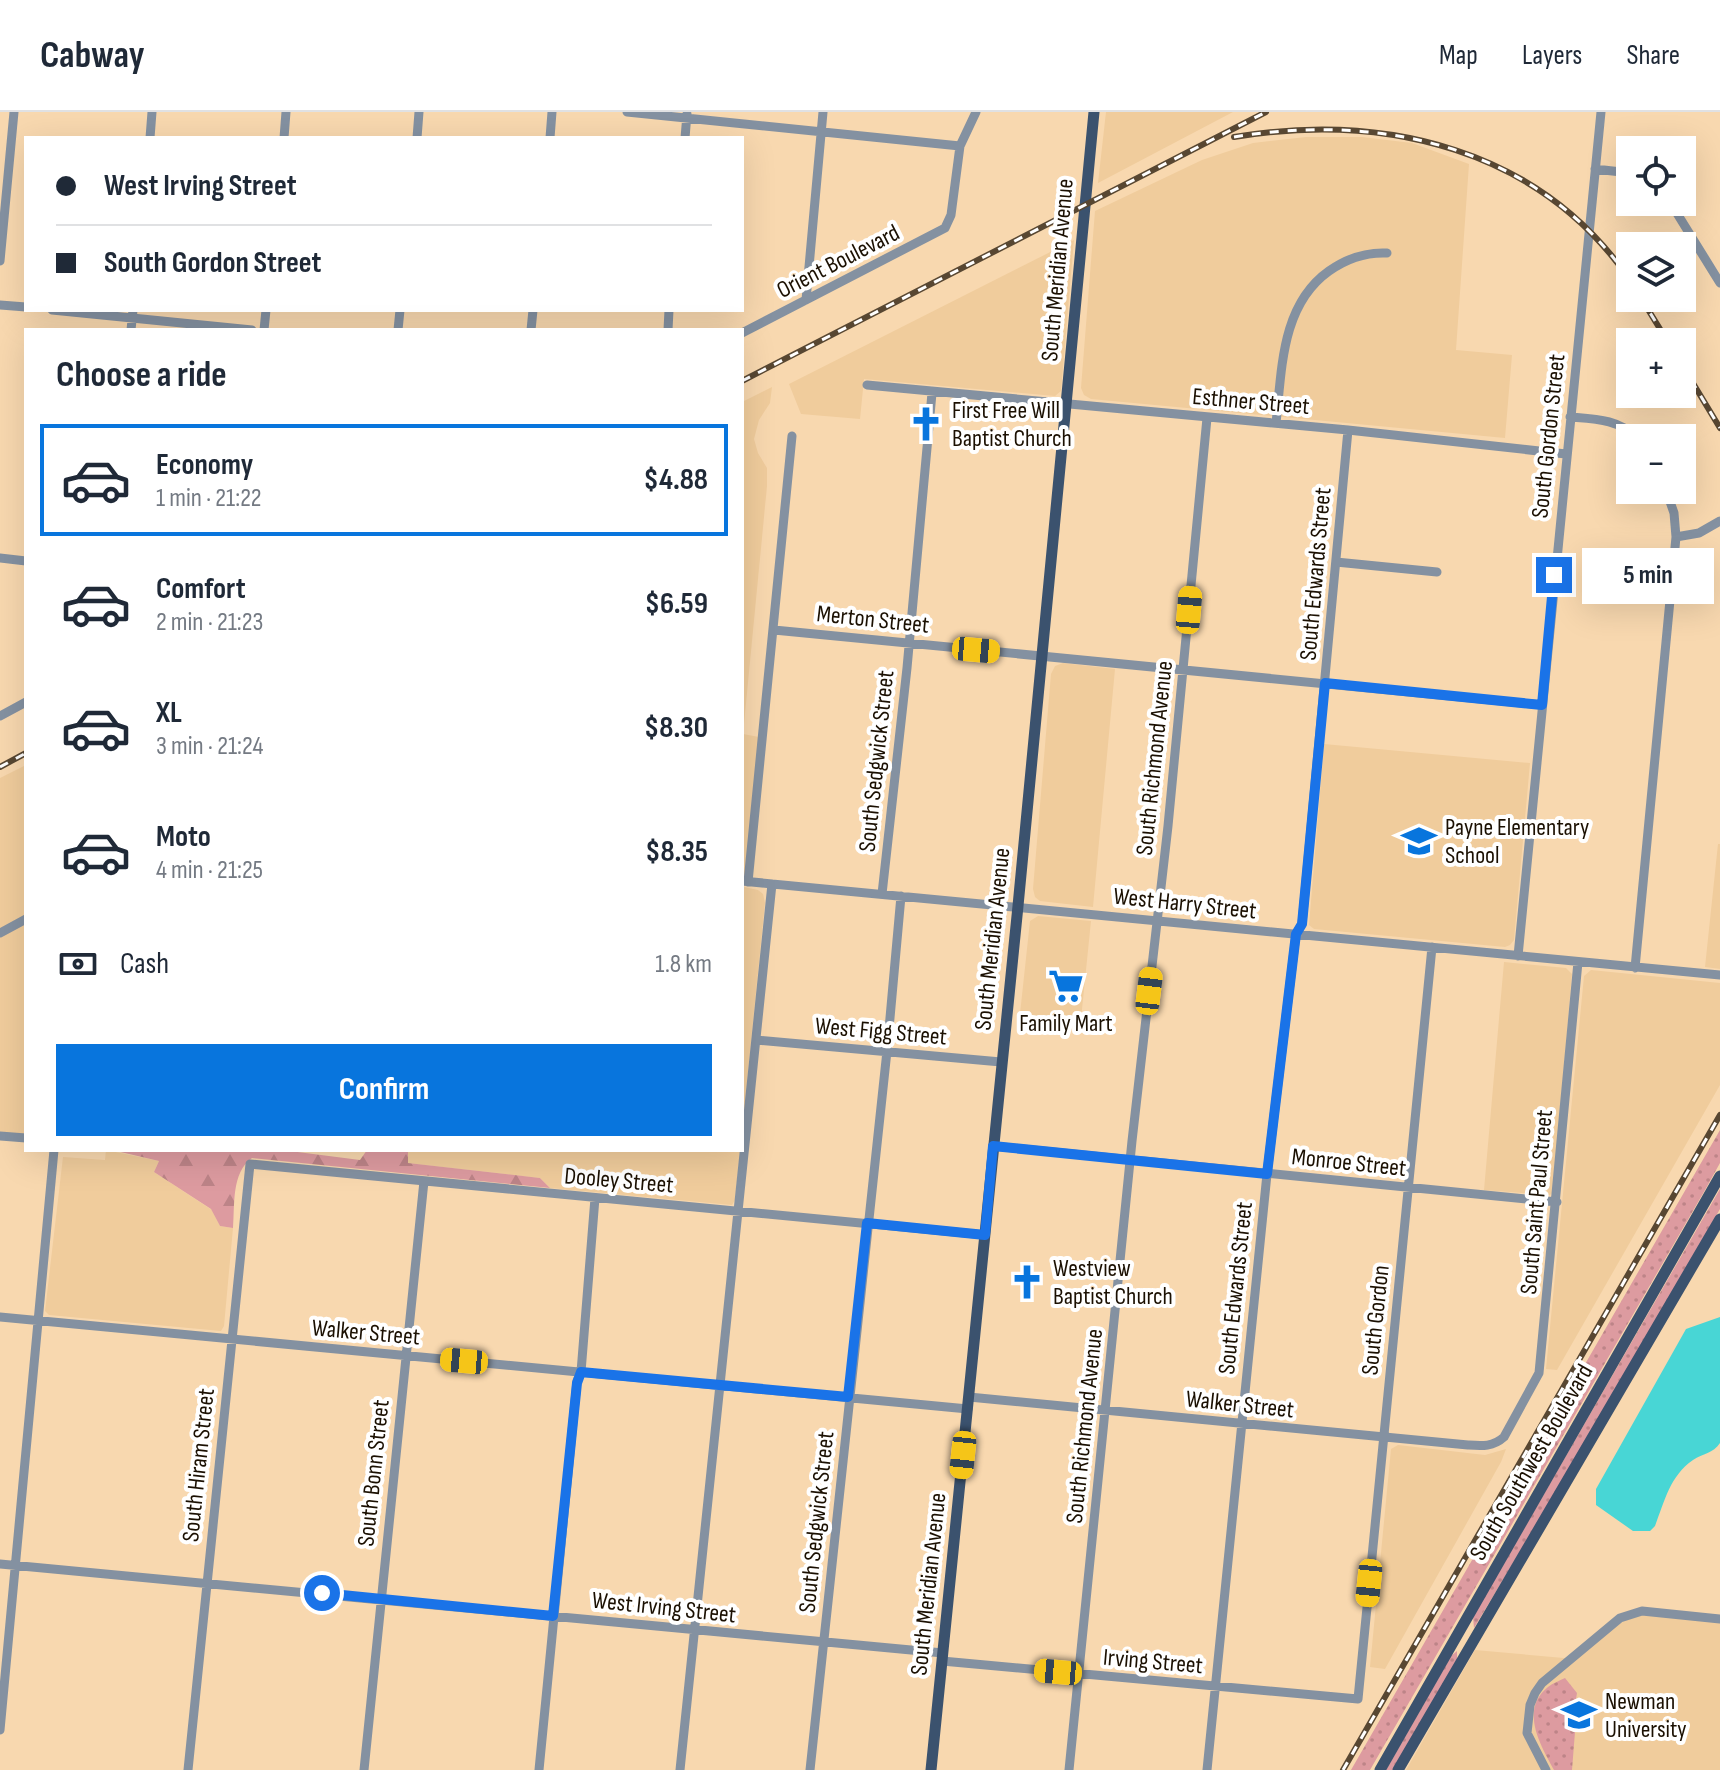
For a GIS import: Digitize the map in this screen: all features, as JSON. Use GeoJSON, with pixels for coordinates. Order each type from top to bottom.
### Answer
{"type":"FeatureCollection","features":[{"type":"Feature","properties":{"kind":"main road","name":"South Meridian Avenue"},"geometry":{"type":"LineString","coordinates":[[931,1770],[1094,112]]}},
{"type":"Feature","properties":{"kind":"main road","name":"South Southwest Boulevard"},"geometry":{"type":"LineString","coordinates":[[1380,1770],[1720,1176]]}},
{"type":"Feature","properties":{"kind":"main road","name":"South Southwest Boulevard"},"geometry":{"type":"LineString","coordinates":[[1398,1770],[1720,1219]]}},
{"type":"Feature","properties":{"kind":"street"},"geometry":{"type":"LineString","coordinates":[[0,261],[14,112]]}},
{"type":"Feature","properties":{"kind":"street"},"geometry":{"type":"LineString","coordinates":[[150,136],[152,112]]}},
{"type":"Feature","properties":{"kind":"street"},"geometry":{"type":"LineString","coordinates":[[284,136],[286,112]]}},
{"type":"Feature","properties":{"kind":"street"},"geometry":{"type":"LineString","coordinates":[[417,136],[419,112]]}},
{"type":"Feature","properties":{"kind":"street"},"geometry":{"type":"LineString","coordinates":[[550,136],[552,112]]}},
{"type":"Feature","properties":{"kind":"street"},"geometry":{"type":"LineString","coordinates":[[627,112],[687,115],[960,146],[976,112]]}},
{"type":"Feature","properties":{"kind":"street"},"geometry":{"type":"LineString","coordinates":[[806,300],[823,112]]}},
{"type":"Feature","properties":{"kind":"street","name":"South Gordon Street"},"geometry":{"type":"LineString","coordinates":[[1518,956],[1601,112]]}},
{"type":"Feature","properties":{"kind":"street"},"geometry":{"type":"LineString","coordinates":[[685,136],[687,115]]}},
{"type":"Feature","properties":{"kind":"street","name":"Orient Boulevard"},"geometry":{"type":"LineString","coordinates":[[744,332],[945,228],[949,221],[960,146]]}},
{"type":"Feature","properties":{"kind":"street"},"geometry":{"type":"LineString","coordinates":[[1595,169],[1616,171]]}},
{"type":"Feature","properties":{"kind":"street"},"geometry":{"type":"LineString","coordinates":[[1679,216],[1720,283]]}},
{"type":"Feature","properties":{"kind":"street"},"geometry":{"type":"LineString","coordinates":[[1276,423],[1283,359],[1293,315],[1314,282],[1343,261],[1387,253]]}},
{"type":"Feature","properties":{"kind":"street"},"geometry":{"type":"LineString","coordinates":[[0,305],[24,307]]}},
{"type":"Feature","properties":{"kind":"street"},"geometry":{"type":"LineString","coordinates":[[92,312],[237,328]]}},
{"type":"Feature","properties":{"kind":"street","name":"Esthner Street"},"geometry":{"type":"LineString","coordinates":[[867,385],[1348,430],[1566,454]]}},
{"type":"Feature","properties":{"kind":"street","name":"South Sedgwick Street"},"geometry":{"type":"LineString","coordinates":[[882,894],[932,393]]}},
{"type":"Feature","properties":{"kind":"street"},"geometry":{"type":"LineString","coordinates":[[1570,417],[1616,424]]}},
{"type":"Feature","properties":{"kind":"street","name":"South Richmond Avenue"},"geometry":{"type":"LineString","coordinates":[[1069,1770],[1207,418]]}},
{"type":"Feature","properties":{"kind":"street","name":"South Edwards Street"},"geometry":{"type":"LineString","coordinates":[[1207,1770],[1267,1174],[1296,934],[1302,924],[1348,430]]}},
{"type":"Feature","properties":{"kind":"street"},"geometry":{"type":"LineString","coordinates":[[745,882],[774,630],[792,436]]}},
{"type":"Feature","properties":{"kind":"street"},"geometry":{"type":"LineString","coordinates":[[1635,968],[1676,537],[1671,504]]}},
{"type":"Feature","properties":{"kind":"street"},"geometry":{"type":"LineString","coordinates":[[1676,537],[1699,533],[1720,521]]}},
{"type":"Feature","properties":{"kind":"street"},"geometry":{"type":"LineString","coordinates":[[0,558],[24,561]]}},
{"type":"Feature","properties":{"kind":"street"},"geometry":{"type":"LineString","coordinates":[[1336,562],[1437,572]]}},
{"type":"Feature","properties":{"kind":"street","name":"Merton Street"},"geometry":{"type":"LineString","coordinates":[[774,630],[1542,705]]}},
{"type":"Feature","properties":{"kind":"street"},"geometry":{"type":"LineString","coordinates":[[0,716],[24,703]]}},
{"type":"Feature","properties":{"kind":"street","name":"West Harry Street"},"geometry":{"type":"LineString","coordinates":[[745,882],[1720,975]]}},
{"type":"Feature","properties":{"kind":"street"},"geometry":{"type":"LineString","coordinates":[[680,1770],[772,884]]}},
{"type":"Feature","properties":{"kind":"street","name":"South Sedgwick Street"},"geometry":{"type":"LineString","coordinates":[[810,1770],[901,896]]}},
{"type":"Feature","properties":{"kind":"street"},"geometry":{"type":"LineString","coordinates":[[0,933],[24,920]]}},
{"type":"Feature","properties":{"kind":"street","name":"South Gordon"},"geometry":{"type":"LineString","coordinates":[[1358,1697],[1432,947]]}},
{"type":"Feature","properties":{"kind":"street","name":"South Saint Paul Street"},"geometry":{"type":"LineString","coordinates":[[1504,1437],[1539,1373],[1578,962]]}},
{"type":"Feature","properties":{"kind":"street","name":"West Figg Street"},"geometry":{"type":"LineString","coordinates":[[756,1040],[1001,1062]]}},
{"type":"Feature","properties":{"kind":"street"},"geometry":{"type":"LineString","coordinates":[[0,1136],[24,1138]]}},
{"type":"Feature","properties":{"kind":"street","name":"Monroe Street"},"geometry":{"type":"LineString","coordinates":[[993,1146],[1557,1202]]}},
{"type":"Feature","properties":{"kind":"street"},"geometry":{"type":"LineString","coordinates":[[0,1730],[54,1152]]}},
{"type":"Feature","properties":{"kind":"street","name":"Dooley Street"},"geometry":{"type":"LineString","coordinates":[[250,1164],[985,1235]]}},
{"type":"Feature","properties":{"kind":"street","name":"South Hiram Street"},"geometry":{"type":"LineString","coordinates":[[188,1770],[250,1164]]}},
{"type":"Feature","properties":{"kind":"street","name":"South Bonn Street"},"geometry":{"type":"LineString","coordinates":[[364,1770],[424,1181]]}},
{"type":"Feature","properties":{"kind":"street"},"geometry":{"type":"LineString","coordinates":[[539,1770],[577,1383],[581,1372],[595,1198]]}},
{"type":"Feature","properties":{"kind":"street","name":"Walker Street"},"geometry":{"type":"LineString","coordinates":[[0,1317],[848,1397],[1106,1411],[1489,1446],[1504,1437]]}},
{"type":"Feature","properties":{"kind":"street","name":"West Irving Street"},"geometry":{"type":"LineString","coordinates":[[0,1564],[206,1581],[823,1642],[942,1657]]}},
{"type":"Feature","properties":{"kind":"street"},"geometry":{"type":"LineString","coordinates":[[1546,1770],[1527,1733],[1530,1705],[1542,1683],[1620,1618],[1631,1613],[1642,1611],[1720,1619]]}},
{"type":"Feature","properties":{"kind":"street","name":"Irving Street"},"geometry":{"type":"LineString","coordinates":[[942,1657],[1080,1674],[1358,1697]]}},
{"type":"Feature","properties":{"kind":"shaded area"},"geometry":{"type":"Polygon","coordinates":[[[1106,112],[1233,112],[1098,183],[1106,112]]]}},
{"type":"Feature","properties":{"kind":"shaded area"},"geometry":{"type":"Polygon","coordinates":[[[1306,137],[1362,137],[1412,143],[1469,164],[1456,350],[1512,355],[1505,438],[1091,399],[1084,395],[1081,388],[1095,211],[1202,160],[1253,143],[1306,137]]]}},
{"type":"Feature","properties":{"kind":"shaded area"},"geometry":{"type":"Polygon","coordinates":[[[1074,240],[1061,391],[1055,396],[864,379],[860,419],[801,414],[789,384],[1074,240]]]}},
{"type":"Feature","properties":{"kind":"shaded area"},"geometry":{"type":"Polygon","coordinates":[[[772,387],[770,403],[759,420],[754,439],[767,468],[767,486],[744,724],[744,401],[772,387]]]}},
{"type":"Feature","properties":{"kind":"shaded area"},"geometry":{"type":"Polygon","coordinates":[[[1063,663],[1115,669],[1093,907],[1040,901],[1033,889],[1051,674],[1055,666],[1063,663]]]}},
{"type":"Feature","properties":{"kind":"shaded area"},"geometry":{"type":"Polygon","coordinates":[[[744,734],[759,737],[744,887],[744,734]]]}},
{"type":"Feature","properties":{"kind":"shaded area","name":"Payne Elementary School"},"geometry":{"type":"Polygon","coordinates":[[[1324,744],[1530,763],[1514,940],[1510,945],[1505,947],[1314,929],[1309,925],[1324,744]]]}},
{"type":"Feature","properties":{"kind":"shaded area"},"geometry":{"type":"Polygon","coordinates":[[[24,766],[24,1135],[0,1132],[0,778],[24,766]]]}},
{"type":"Feature","properties":{"kind":"shaded area"},"geometry":{"type":"Polygon","coordinates":[[[1720,844],[1720,969],[1705,967],[1720,844]]]}},
{"type":"Feature","properties":{"kind":"shaded area"},"geometry":{"type":"Polygon","coordinates":[[[744,887],[758,890],[763,894],[765,903],[744,1111],[744,887]]]}},
{"type":"Feature","properties":{"kind":"shaded area"},"geometry":{"type":"Polygon","coordinates":[[[1038,916],[1091,921],[1080,1029],[1019,1023],[1030,921],[1038,916]]]}},
{"type":"Feature","properties":{"kind":"shaded area"},"geometry":{"type":"Polygon","coordinates":[[[1504,962],[1566,968],[1572,974],[1553,1192],[1550,1195],[1484,1190],[1504,962]]]}},
{"type":"Feature","properties":{"kind":"shaded area"},"geometry":{"type":"Polygon","coordinates":[[[1591,970],[1720,983],[1720,1085],[1557,1370],[1546,1369],[1584,976],[1591,970]]]}},
{"type":"Feature","properties":{"kind":"shaded area"},"geometry":{"type":"Polygon","coordinates":[[[106,1152],[116,1152],[159,1161],[154,1172],[212,1210],[220,1226],[233,1228],[224,1326],[221,1331],[49,1315],[45,1311],[63,1157],[105,1160],[106,1152]]]}},
{"type":"Feature","properties":{"kind":"shaded area"},"geometry":{"type":"Polygon","coordinates":[[[408,1152],[740,1152],[732,1205],[550,1188],[540,1178],[407,1163],[408,1152]]]}},
{"type":"Feature","properties":{"kind":"shaded area"},"geometry":{"type":"Polygon","coordinates":[[[1398,1445],[1485,1455],[1506,1449],[1385,1669],[1370,1667],[1391,1449],[1398,1445]]]}},
{"type":"Feature","properties":{"kind":"shaded area","name":"Newman University"},"geometry":{"type":"Polygon","coordinates":[[[1641,1615],[1720,1622],[1720,1770],[1406,1770],[1475,1650],[1575,1659],[1623,1621],[1641,1615]]]}},
{"type":"Feature","properties":{"kind":"green space"},"geometry":{"type":"Polygon","coordinates":[[[1720,1130],[1720,1163],[1705,1190],[1370,1770],[1351,1770],[1720,1130]]]}},
{"type":"Feature","properties":{"kind":"green space"},"geometry":{"type":"Polygon","coordinates":[[[121,1152],[298,1152],[360,1160],[366,1152],[408,1152],[408,1163],[540,1178],[550,1188],[252,1158],[245,1164],[237,1181],[233,1228],[220,1226],[211,1209],[154,1172],[159,1161],[121,1152]]]}},
{"type":"Feature","properties":{"kind":"green space"},"geometry":{"type":"Polygon","coordinates":[[[1720,1189],[1720,1209],[1598,1422],[1474,1628],[1473,1617],[1720,1189]]]}},
{"type":"Feature","properties":{"kind":"green space"},"geometry":{"type":"Polygon","coordinates":[[[1457,1651],[1457,1660],[1393,1770],[1386,1770],[1451,1656],[1457,1651]]]}},
{"type":"Feature","properties":{"kind":"green space"},"geometry":{"type":"Polygon","coordinates":[[[1565,1678],[1577,1693],[1571,1731],[1575,1732],[1572,1770],[1554,1770],[1535,1728],[1535,1706],[1548,1687],[1565,1678]]]}},
{"type":"Feature","properties":{"kind":"water"},"geometry":{"type":"Polygon","coordinates":[[[1720,1317],[1720,1443],[1679,1473],[1669,1489],[1655,1526],[1650,1531],[1633,1531],[1596,1505],[1596,1489],[1686,1329],[1720,1317]]]}},
{"type":"Feature","properties":{"kind":"railway"},"geometry":{"type":"LineString","coordinates":[[744,380],[1266,112]]}},
{"type":"Feature","properties":{"kind":"railway"},"geometry":{"type":"LineString","coordinates":[[1234,137],[1291,131],[1347,130],[1402,137],[1455,150],[1505,171],[1552,199],[1593,235],[1616,263]]}},
{"type":"Feature","properties":{"kind":"railway"},"geometry":{"type":"LineString","coordinates":[[1650,312],[1659,328]]}},
{"type":"Feature","properties":{"kind":"railway"},"geometry":{"type":"LineString","coordinates":[[1696,388],[1720,428]]}},
{"type":"Feature","properties":{"kind":"railway"},"geometry":{"type":"LineString","coordinates":[[0,767],[24,754]]}},
{"type":"Feature","properties":{"kind":"railway"},"geometry":{"type":"LineString","coordinates":[[1343,1770],[1720,1115]]}},
{"type":"Feature","properties":{"kind":"place","name":"First Free Will Baptist Church"},"geometry":{"type":"Point","coordinates":[926,424]}},
{"type":"Feature","properties":{"kind":"place","name":"Payne Elementary School"},"geometry":{"type":"Point","coordinates":[1419,841]}},
{"type":"Feature","properties":{"kind":"place","name":"Family Mart"},"geometry":{"type":"Point","coordinates":[1066,986]}},
{"type":"Feature","properties":{"kind":"place","name":"Westview Baptist Church"},"geometry":{"type":"Point","coordinates":[1027,1282]}},
{"type":"Feature","properties":{"kind":"place","name":"Newman University"},"geometry":{"type":"Point","coordinates":[1579,1715]}},
{"type":"Feature","properties":{"kind":"route"},"geometry":{"type":"LineString","coordinates":[[322,1593],[553,1616],[577,1383],[581,1372],[848,1397],[867,1223],[985,1235],[993,1146],[1267,1174],[1296,934],[1302,924],[1325,683],[1542,705],[1554,575]]}}]}
